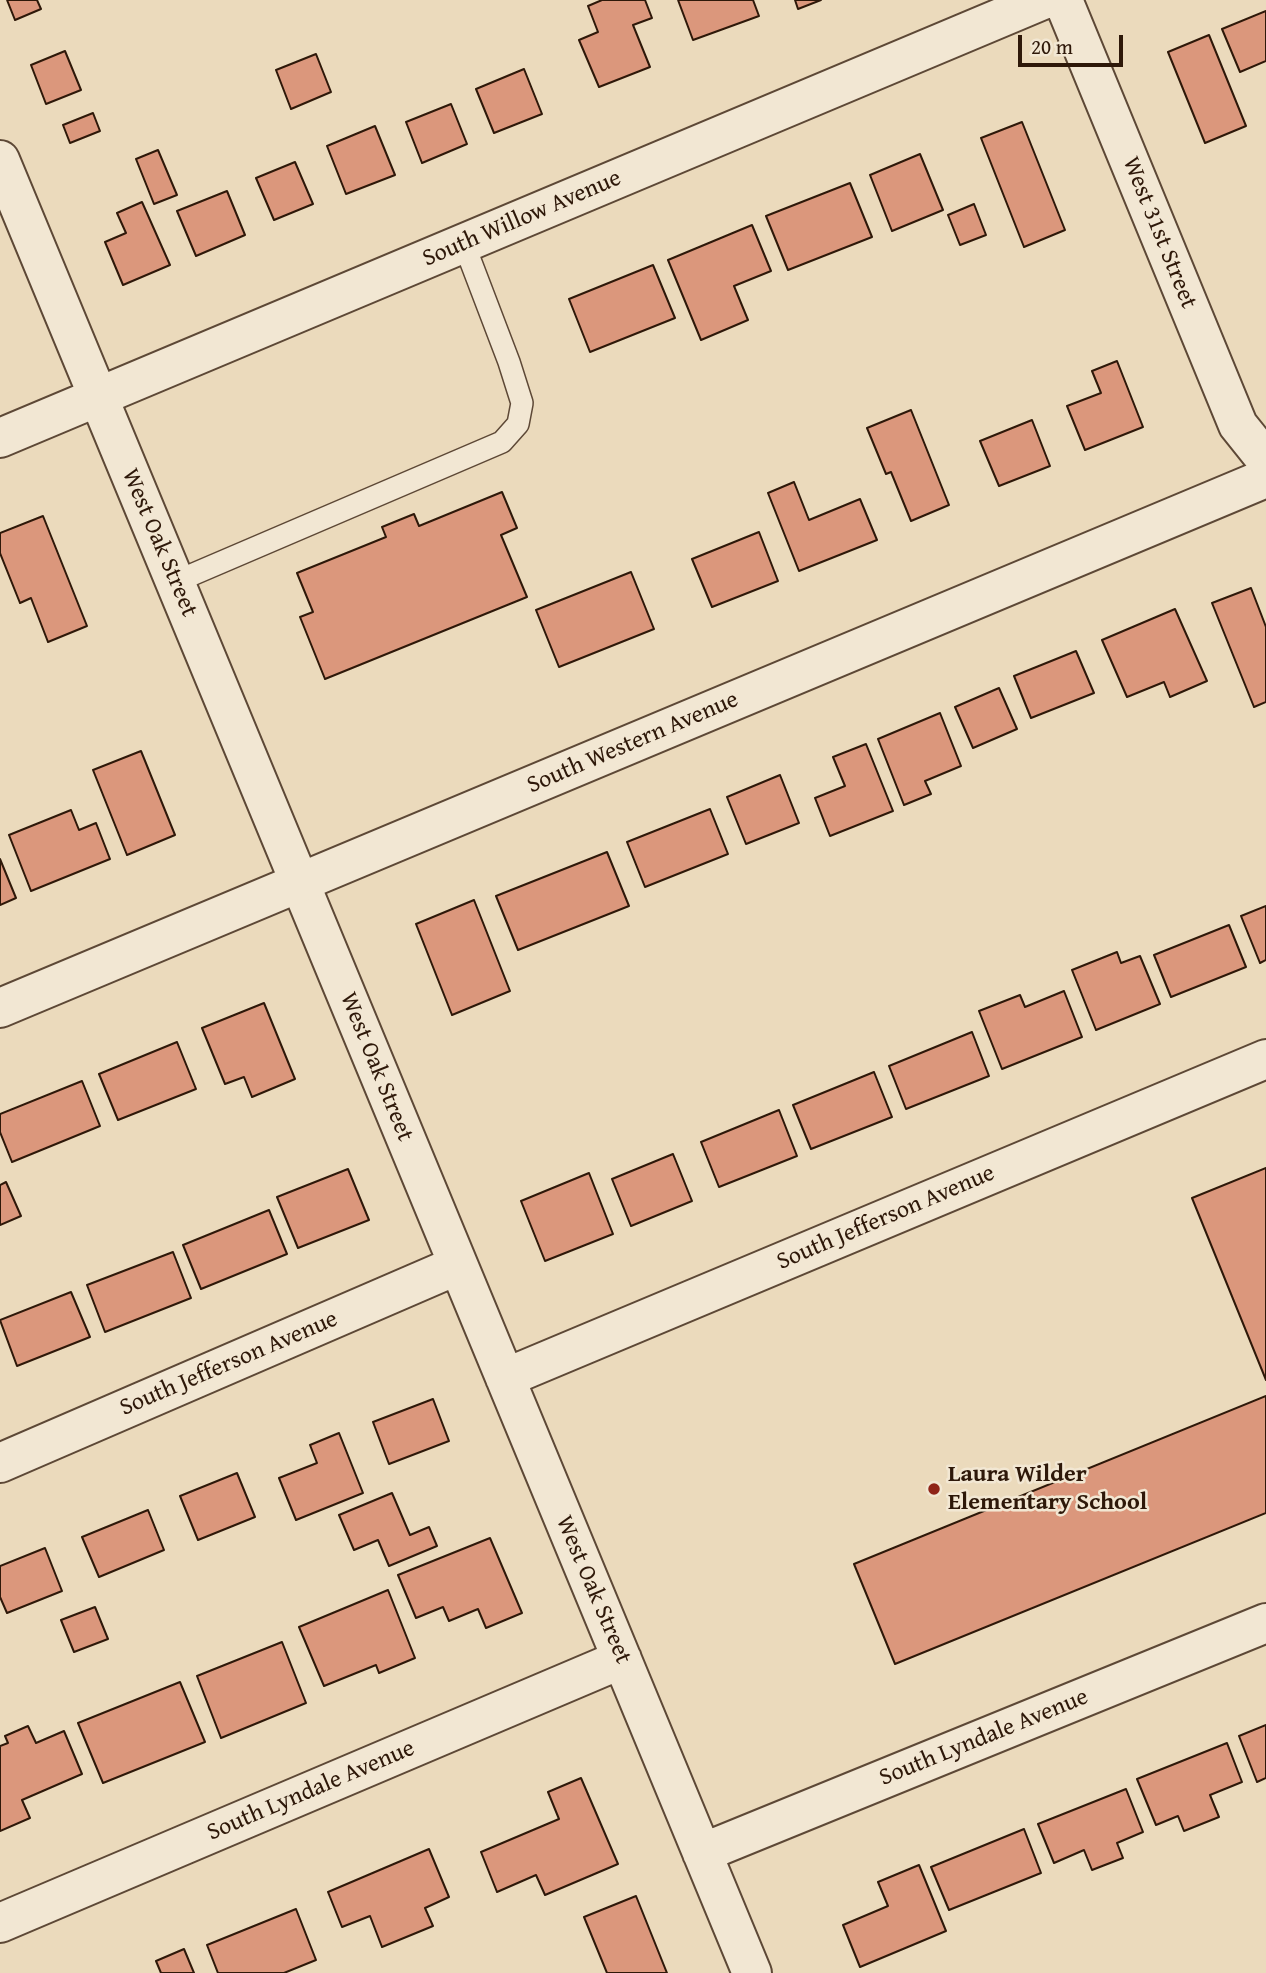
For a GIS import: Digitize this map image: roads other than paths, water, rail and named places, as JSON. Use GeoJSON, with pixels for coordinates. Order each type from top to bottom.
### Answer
{"type":"FeatureCollection","features":[{"type":"Feature","properties":{"kind":"street","name":"South Willow Avenue"},"geometry":{"type":"LineString","coordinates":[[0,438],[1043,0]]}},
{"type":"Feature","properties":{"kind":"street","name":"West 31st Street"},"geometry":{"type":"LineString","coordinates":[[1063,0],[1238,425],[1266,460]]}},
{"type":"Feature","properties":{"kind":"street","name":"West Oak Street"},"geometry":{"type":"LineString","coordinates":[[0,160],[752,1973]]}},
{"type":"Feature","properties":{"kind":"street","name":"South Western Avenue"},"geometry":{"type":"LineString","coordinates":[[0,1008],[1266,478]]}},
{"type":"Feature","properties":{"kind":"street","name":"South Jefferson Avenue"},"geometry":{"type":"LineString","coordinates":[[505,1378],[1266,1059]]}},
{"type":"Feature","properties":{"kind":"street","name":"South Jefferson Avenue"},"geometry":{"type":"LineString","coordinates":[[0,1462],[458,1265]]}},
{"type":"Feature","properties":{"kind":"street","name":"South Lyndale Avenue"},"geometry":{"type":"LineString","coordinates":[[702,1853],[1266,1623]]}},
{"type":"Feature","properties":{"kind":"street","name":"South Lyndale Avenue"},"geometry":{"type":"LineString","coordinates":[[0,1923],[622,1659]]}},
{"type":"Feature","properties":{"kind":"lane"},"geometry":{"type":"LineString","coordinates":[[175,582],[502,442],[518,424],[522,403],[464,244]]}},
{"type":"Feature","properties":{"kind":"place","name":"Laura Wilder Elementary School"},"geometry":{"type":"Point","coordinates":[934,1489]}}]}
